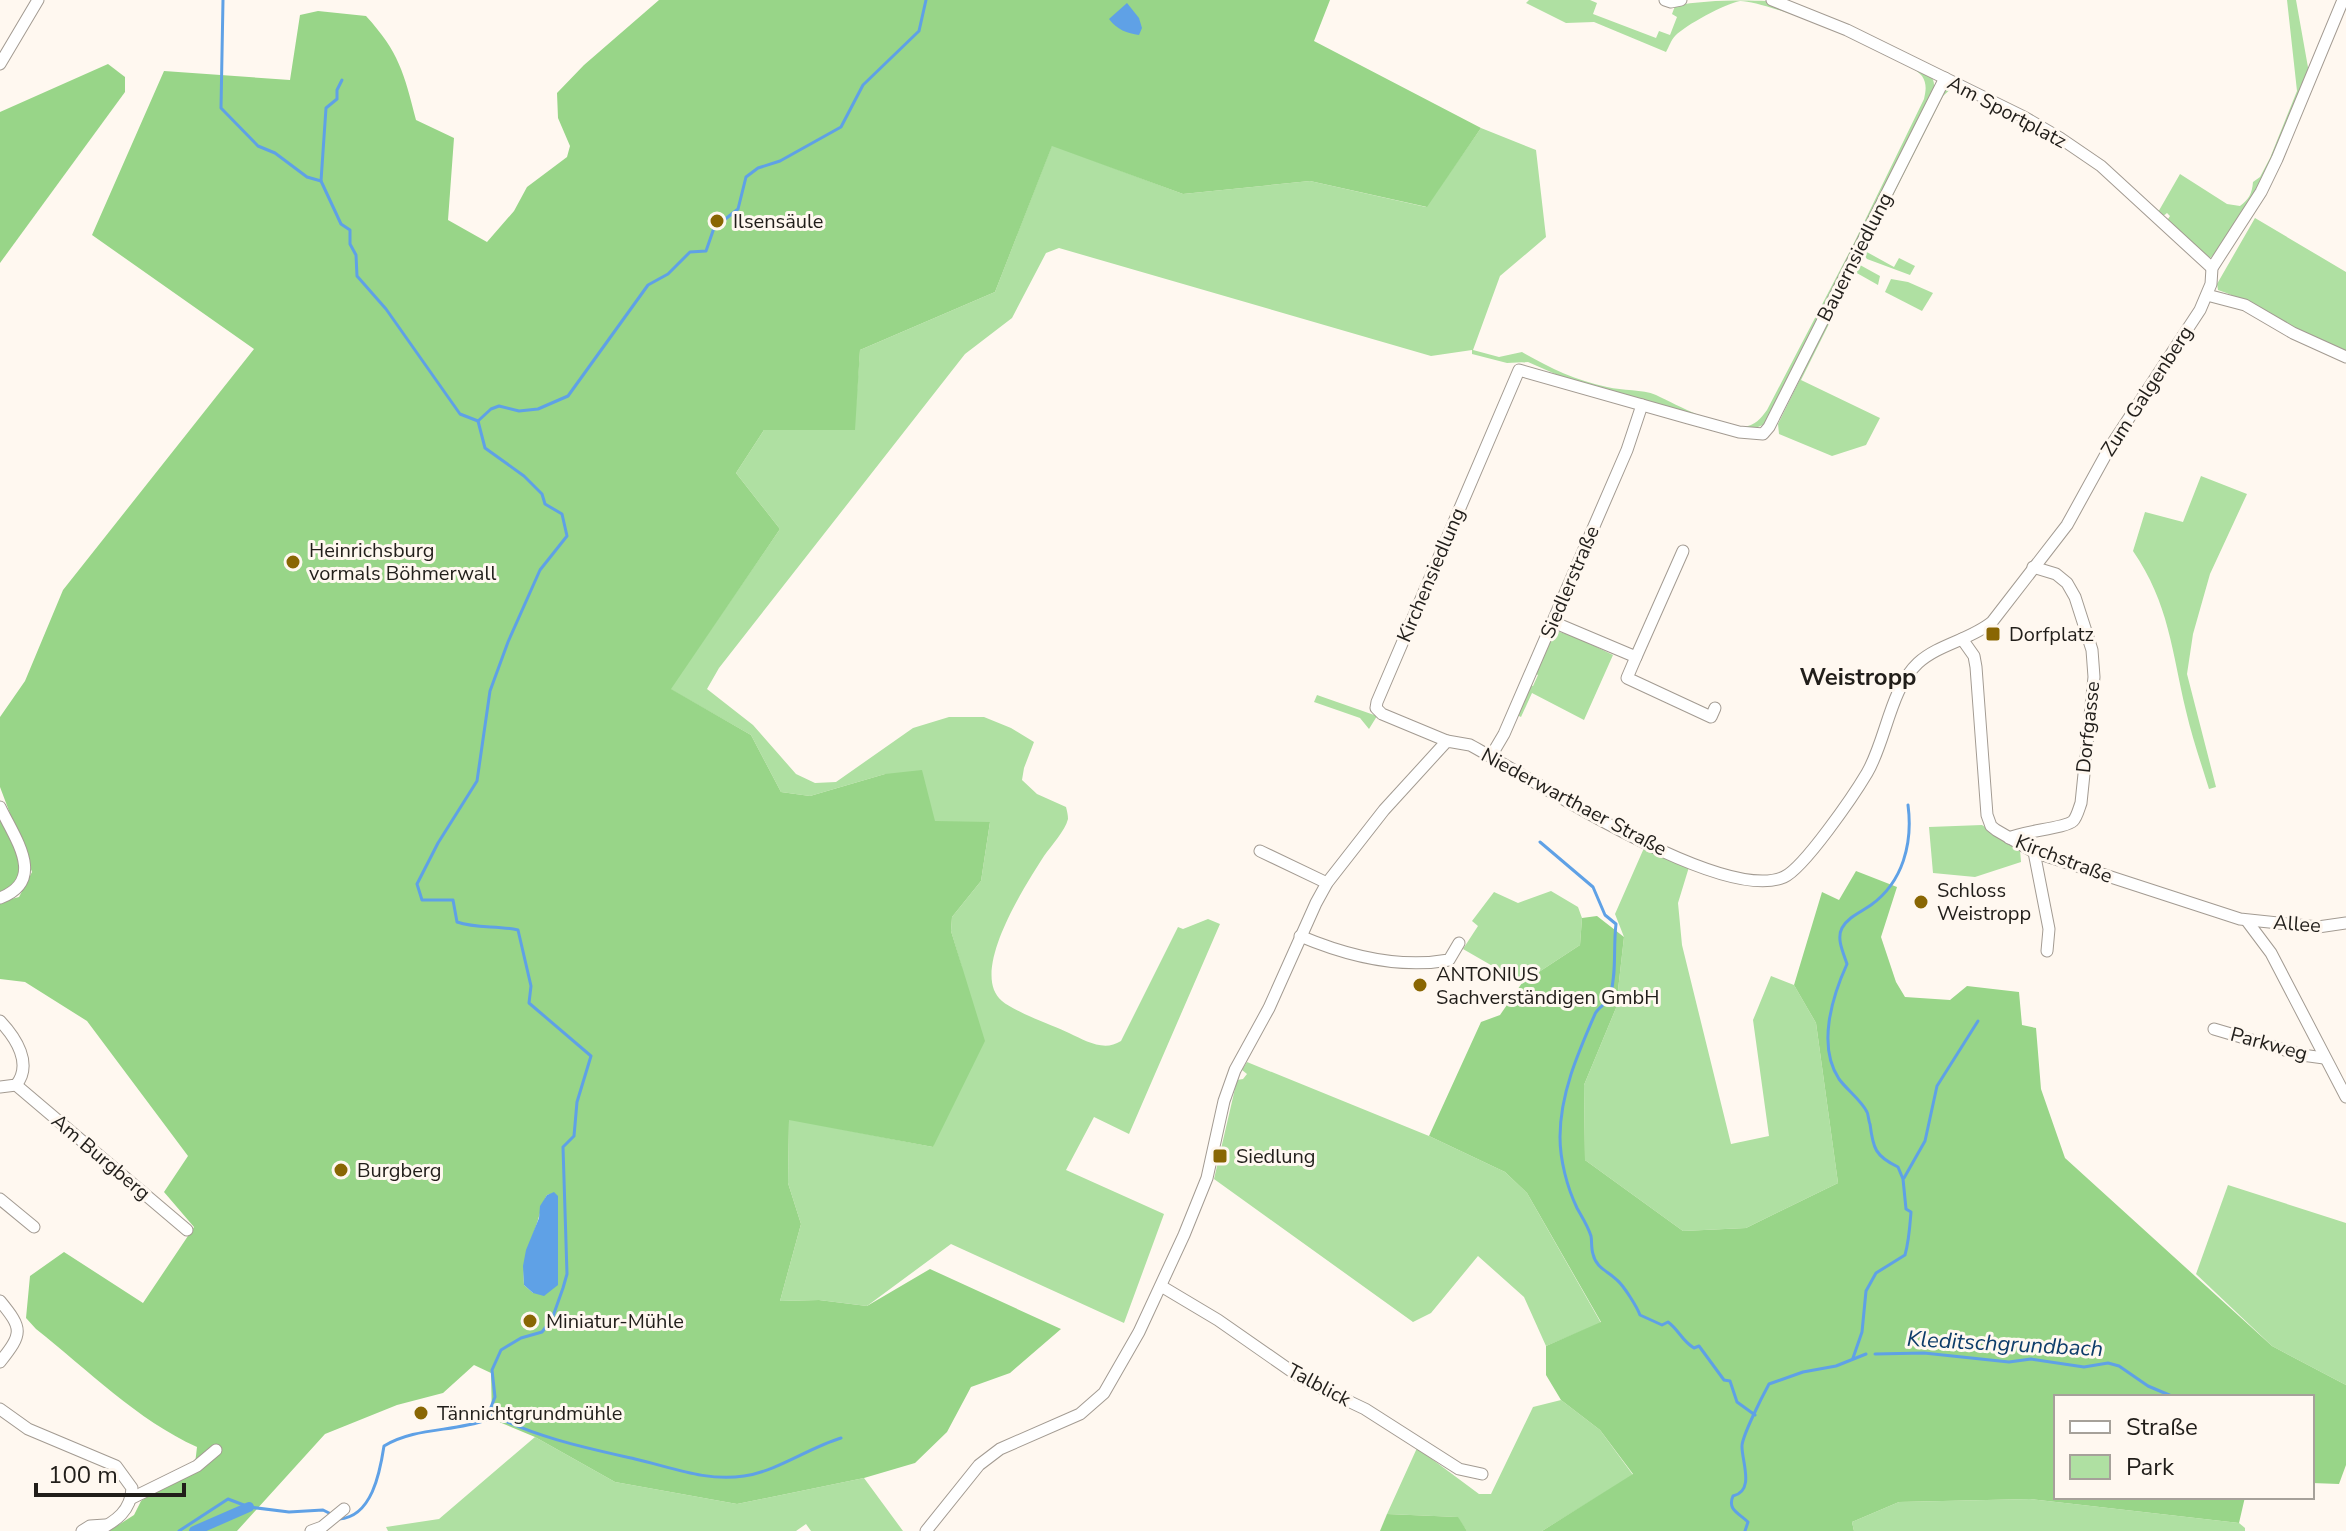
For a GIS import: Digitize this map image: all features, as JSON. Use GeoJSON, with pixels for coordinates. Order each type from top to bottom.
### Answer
{"type":"FeatureCollection","features":[{"type":"Feature","properties":{"kind":"street"},"geometry":{"type":"LineString","coordinates":[[0,64],[38,0]]}},
{"type":"Feature","properties":{"kind":"street"},"geometry":{"type":"LineString","coordinates":[[1665,0],[1681,0]]}},
{"type":"Feature","properties":{"kind":"street","name":"Am Sportplatz"},"geometry":{"type":"LineString","coordinates":[[1772,0],[1847,30],[2024,117],[2101,166],[2212,268]]}},
{"type":"Feature","properties":{"kind":"street","name":"Zum Galgenberg"},"geometry":{"type":"LineString","coordinates":[[1962,639],[1982,630],[2000,614],[2067,525],[2110,447],[2184,335],[2207,295],[2212,268],[2261,192],[2277,159],[2343,0]]}},
{"type":"Feature","properties":{"kind":"street","name":"Bauernsiedlung"},"geometry":{"type":"LineString","coordinates":[[1642,405],[1739,432],[1763,434],[1945,78]]}},
{"type":"Feature","properties":{"kind":"street"},"geometry":{"type":"LineString","coordinates":[[2207,295],[2245,305],[2293,333],[2346,357]]}},
{"type":"Feature","properties":{"kind":"street","name":"Kirchensiedlung"},"geometry":{"type":"LineString","coordinates":[[1447,741],[1382,714],[1376,708],[1377,702],[1519,370],[1642,405]]}},
{"type":"Feature","properties":{"kind":"street","name":"Siedlerstraße"},"geometry":{"type":"LineString","coordinates":[[1491,756],[1504,734],[1627,450],[1642,405]]}},
{"type":"Feature","properties":{"kind":"street","name":"Dorfgasse"},"geometry":{"type":"LineString","coordinates":[[2009,838],[2069,824],[2076,817],[2081,803],[2093,691],[2093,659],[2075,597],[2067,583],[2056,574],[2048,550]]}},
{"type":"Feature","properties":{"kind":"street"},"geometry":{"type":"LineString","coordinates":[[1683,551],[1627,678],[1711,717],[1715,708]]}},
{"type":"Feature","properties":{"kind":"street"},"geometry":{"type":"LineString","coordinates":[[2033,567],[2056,574]]}},
{"type":"Feature","properties":{"kind":"street"},"geometry":{"type":"LineString","coordinates":[[1553,622],[1636,657]]}},
{"type":"Feature","properties":{"kind":"street","name":"Niederwarthaer Straße"},"geometry":{"type":"LineString","coordinates":[[1447,741],[1470,745],[1647,844],[1729,877],[1764,882],[1782,878],[1800,865],[1867,773],[1908,675],[1929,655],[1962,639]]}},
{"type":"Feature","properties":{"kind":"street","name":"Kirchstraße"},"geometry":{"type":"LineString","coordinates":[[1962,639],[1974,656],[1976,667],[1988,821],[2034,852],[2247,921]]}},
{"type":"Feature","properties":{"kind":"street"},"geometry":{"type":"LineString","coordinates":[[926,1531],[987,1458],[1021,1439],[1080,1414],[1104,1393],[1139,1332],[1207,1178],[1224,1101],[1235,1070],[1269,1008],[1327,883],[1384,810],[1447,741]]}},
{"type":"Feature","properties":{"kind":"street"},"geometry":{"type":"LineString","coordinates":[[0,807],[21,853],[26,872],[24,881],[14,893],[0,898]]}},
{"type":"Feature","properties":{"kind":"street"},"geometry":{"type":"LineString","coordinates":[[1260,851],[1327,883]]}},
{"type":"Feature","properties":{"kind":"street"},"geometry":{"type":"LineString","coordinates":[[2034,852],[2049,929],[2047,951]]}},
{"type":"Feature","properties":{"kind":"street"},"geometry":{"type":"LineString","coordinates":[[2247,921],[2271,953],[2346,1097]]}},
{"type":"Feature","properties":{"kind":"street","name":"Allee"},"geometry":{"type":"LineString","coordinates":[[2247,921],[2318,927],[2346,923]]}},
{"type":"Feature","properties":{"kind":"street"},"geometry":{"type":"LineString","coordinates":[[1300,936],[1391,961],[1449,960],[1459,943]]}},
{"type":"Feature","properties":{"kind":"street"},"geometry":{"type":"LineString","coordinates":[[0,1021],[14,1040],[24,1063],[22,1077],[16,1085],[0,1087]]}},
{"type":"Feature","properties":{"kind":"street","name":"Parkweg"},"geometry":{"type":"LineString","coordinates":[[2214,1029],[2302,1055],[2324,1058]]}},
{"type":"Feature","properties":{"kind":"street","name":"Am Burgberg"},"geometry":{"type":"LineString","coordinates":[[16,1085],[187,1230]]}},
{"type":"Feature","properties":{"kind":"street"},"geometry":{"type":"LineString","coordinates":[[0,1199],[34,1227]]}},
{"type":"Feature","properties":{"kind":"street","name":"Talblick"},"geometry":{"type":"LineString","coordinates":[[1161,1286],[1218,1320],[1304,1380],[1365,1409],[1459,1469],[1482,1474]]}},
{"type":"Feature","properties":{"kind":"street"},"geometry":{"type":"LineString","coordinates":[[0,1301],[16,1321],[19,1330],[16,1342],[0,1362]]}},
{"type":"Feature","properties":{"kind":"street"},"geometry":{"type":"LineString","coordinates":[[0,1409],[28,1429],[116,1466],[132,1488],[132,1498],[122,1516],[97,1531]]}},
{"type":"Feature","properties":{"kind":"street"},"geometry":{"type":"LineString","coordinates":[[132,1498],[197,1466],[216,1450]]}},
{"type":"Feature","properties":{"kind":"street"},"geometry":{"type":"LineString","coordinates":[[311,1531],[331,1521],[344,1509]]}},
{"type":"Feature","properties":{"kind":"street"},"geometry":{"type":"LineString","coordinates":[[82,1531],[90,1526],[109,1524]]}},
{"type":"Feature","properties":{"kind":"green space"},"geometry":{"type":"Polygon","coordinates":[[[659,0],[1330,0],[1314,41],[1481,128],[1427,207],[1310,181],[1183,194],[1052,146],[995,292],[860,350],[855,430],[764,430],[736,473],[780,529],[671,689],[751,735],[781,792],[810,796],[885,774],[922,770],[935,821],[990,822],[981,881],[952,917],[951,931],[985,1041],[933,1147],[789,1120],[788,1183],[801,1224],[780,1301],[819,1300],[867,1306],[930,1269],[1061,1329],[1010,1373],[971,1387],[947,1432],[915,1463],[864,1478],[737,1504],[615,1482],[535,1437],[492,1419],[491,1373],[474,1365],[443,1393],[397,1405],[325,1434],[237,1531],[109,1531],[134,1515],[141,1501],[195,1464],[197,1447],[133,1409],[36,1329],[26,1318],[30,1276],[64,1252],[143,1303],[194,1227],[164,1192],[188,1156],[87,1021],[25,982],[0,979],[0,902],[19,897],[32,872],[0,787],[0,717],[25,681],[63,590],[254,349],[92,235],[164,71],[290,80],[300,15],[318,11],[366,16],[377,29],[399,64],[416,120],[454,138],[448,220],[487,242],[514,211],[527,187],[567,157],[570,146],[558,118],[557,93],[584,65],[659,0]],[[554,1193],[547,1195],[544,1201],[525,1259],[524,1285],[533,1293],[554,1193]]]}},
{"type":"Feature","properties":{"kind":"green space"},"geometry":{"type":"Polygon","coordinates":[[[1529,0],[1590,0],[1597,3],[1593,14],[1656,38],[1659,31],[1670,35],[1677,17],[1672,14],[1675,6],[1740,1],[1688,26],[1675,36],[1666,52],[1594,22],[1566,23],[1526,3],[1529,0]]]}},
{"type":"Feature","properties":{"kind":"green space"},"geometry":{"type":"Polygon","coordinates":[[[2287,0],[2296,0],[2309,73],[2256,193],[2210,258],[2166,222],[2170,216],[2167,213],[2162,217],[2157,214],[2180,174],[2227,204],[2240,206],[2250,196],[2253,182],[2260,177],[2270,158],[2297,91],[2287,0]]]}},
{"type":"Feature","properties":{"kind":"green space"},"geometry":{"type":"Polygon","coordinates":[[[1740,1],[1767,1],[1829,23],[1929,74],[1934,87],[1765,424],[1751,430],[1739,427],[1754,423],[1767,410],[1852,247],[1924,99],[1926,87],[1922,76],[1891,56],[1777,9],[1740,1]]]}},
{"type":"Feature","properties":{"kind":"green space"},"geometry":{"type":"Polygon","coordinates":[[[108,64],[125,77],[125,92],[0,263],[0,112],[108,64]]]}},
{"type":"Feature","properties":{"kind":"green space"},"geometry":{"type":"Polygon","coordinates":[[[1954,86],[1943,96],[1865,251],[1894,267],[1899,258],[1915,266],[1910,275],[1867,259],[1862,252],[1945,88],[1954,86]]]}},
{"type":"Feature","properties":{"kind":"green space"},"geometry":{"type":"Polygon","coordinates":[[[1481,128],[1536,150],[1546,237],[1500,276],[1473,350],[1499,357],[1522,352],[1573,377],[1607,387],[1651,393],[1703,417],[1569,380],[1528,362],[1507,363],[1472,354],[1472,350],[1431,356],[1059,248],[1046,253],[1012,318],[965,354],[719,668],[707,689],[753,725],[796,774],[815,783],[836,782],[913,728],[949,717],[984,717],[1034,742],[1022,780],[1037,794],[1066,807],[1068,819],[1014,907],[996,950],[992,970],[993,988],[1002,1001],[1024,1014],[1088,1042],[1108,1046],[1115,1044],[1121,1041],[1178,927],[1183,929],[1208,919],[1220,924],[1129,1134],[1094,1117],[1066,1170],[1164,1214],[1124,1323],[951,1244],[867,1306],[819,1300],[780,1301],[801,1224],[788,1183],[789,1119],[933,1147],[962,968],[951,931],[952,917],[981,881],[990,822],[935,822],[885,774],[810,796],[781,792],[751,735],[670,689],[780,529],[736,473],[764,430],[854,430],[860,350],[995,292],[1052,145],[1183,194],[1310,181],[1426,207],[1481,128]]]}},
{"type":"Feature","properties":{"kind":"green space"},"geometry":{"type":"Polygon","coordinates":[[[2255,218],[2346,272],[2346,354],[2218,290],[2217,284],[2255,218]]]}},
{"type":"Feature","properties":{"kind":"green space"},"geometry":{"type":"Polygon","coordinates":[[[1860,265],[1880,276],[1878,285],[1855,272],[1801,380],[1880,418],[1866,445],[1832,456],[1779,434],[1778,424],[1855,267],[1860,265]]]}},
{"type":"Feature","properties":{"kind":"green space"},"geometry":{"type":"Polygon","coordinates":[[[1891,279],[1908,282],[1933,293],[1922,311],[1885,292],[1891,279]]]}},
{"type":"Feature","properties":{"kind":"green space"},"geometry":{"type":"Polygon","coordinates":[[[2201,476],[2247,494],[2210,574],[2193,634],[2187,674],[2216,787],[2209,789],[2188,721],[2162,609],[2133,551],[2145,512],[2183,522],[2201,476]]]}},
{"type":"Feature","properties":{"kind":"green space"},"geometry":{"type":"Polygon","coordinates":[[[1553,630],[1613,655],[1584,720],[1532,693],[1521,717],[1517,715],[1529,685],[1533,686],[1538,675],[1534,673],[1553,630]]]}},
{"type":"Feature","properties":{"kind":"green space"},"geometry":{"type":"Polygon","coordinates":[[[1317,695],[1377,716],[1369,729],[1360,718],[1314,702],[1317,695]]]}},
{"type":"Feature","properties":{"kind":"green space"},"geometry":{"type":"Polygon","coordinates":[[[0,807],[26,872],[0,898],[0,807]]]}},
{"type":"Feature","properties":{"kind":"green space"},"geometry":{"type":"Polygon","coordinates":[[[1982,825],[2020,850],[2021,862],[1975,877],[1933,873],[1929,827],[1982,825]]]}},
{"type":"Feature","properties":{"kind":"green space"},"geometry":{"type":"Polygon","coordinates":[[[1644,848],[1689,867],[1678,903],[1682,945],[1731,1144],[1769,1136],[1753,1020],[1771,976],[1794,985],[1816,1023],[1838,1183],[1746,1228],[1683,1231],[1585,1160],[1584,1085],[1616,1008],[1624,937],[1615,914],[1644,848]]]}},
{"type":"Feature","properties":{"kind":"green space"},"geometry":{"type":"Polygon","coordinates":[[[1856,871],[1897,887],[1881,937],[1896,982],[1905,997],[1950,1000],[1967,986],[2019,992],[2022,1025],[2036,1028],[2041,1089],[2065,1158],[2272,1346],[2346,1385],[2346,1465],[2339,1484],[2314,1483],[2314,1395],[2054,1395],[2054,1499],[2245,1499],[2239,1523],[2030,1499],[1899,1502],[1852,1522],[1854,1531],[1542,1531],[1633,1474],[1600,1430],[1561,1400],[1546,1375],[1546,1346],[1601,1322],[1527,1193],[1505,1172],[1429,1136],[1481,1022],[1500,1015],[1522,983],[1580,945],[1582,918],[1597,916],[1624,937],[1616,1008],[1584,1085],[1585,1160],[1683,1231],[1746,1228],[1838,1183],[1816,1023],[1794,985],[1822,892],[1839,900],[1856,871]]]}},
{"type":"Feature","properties":{"kind":"green space"},"geometry":{"type":"Polygon","coordinates":[[[1551,891],[1578,907],[1582,918],[1580,945],[1522,983],[1463,949],[1478,926],[1472,921],[1494,892],[1518,903],[1551,891]]]}},
{"type":"Feature","properties":{"kind":"green space"},"geometry":{"type":"Polygon","coordinates":[[[1247,1062],[1429,1136],[1505,1172],[1527,1193],[1601,1323],[1546,1346],[1524,1297],[1478,1256],[1431,1313],[1413,1322],[1214,1179],[1237,1080],[1247,1074],[1242,1070],[1247,1062]]]}},
{"type":"Feature","properties":{"kind":"green space"},"geometry":{"type":"Polygon","coordinates":[[[2228,1185],[2346,1223],[2346,1385],[2272,1346],[2196,1274],[2228,1185]]]}},
{"type":"Feature","properties":{"kind":"green space"},"geometry":{"type":"Polygon","coordinates":[[[1561,1400],[1600,1430],[1633,1475],[1542,1531],[1467,1531],[1457,1517],[1387,1514],[1417,1448],[1479,1494],[1491,1494],[1533,1407],[1561,1400]]]}},
{"type":"Feature","properties":{"kind":"green space"},"geometry":{"type":"Polygon","coordinates":[[[535,1437],[615,1482],[737,1504],[864,1478],[903,1531],[811,1531],[806,1524],[796,1531],[388,1531],[386,1527],[439,1519],[535,1437]]]}},
{"type":"Feature","properties":{"kind":"green space"},"geometry":{"type":"Polygon","coordinates":[[[2030,1499],[2239,1523],[2245,1531],[1854,1531],[1852,1522],[1899,1502],[2030,1499]]]}},
{"type":"Feature","properties":{"kind":"green space"},"geometry":{"type":"Polygon","coordinates":[[[1387,1514],[1458,1517],[1467,1531],[1380,1531],[1387,1514]]]}},
{"type":"Feature","properties":{"kind":"water"},"geometry":{"type":"Polygon","coordinates":[[[1127,3],[1139,18],[1142,28],[1139,35],[1122,30],[1109,19],[1127,3]]]}},
{"type":"Feature","properties":{"kind":"water"},"geometry":{"type":"Polygon","coordinates":[[[554,1192],[558,1196],[558,1285],[544,1296],[533,1293],[524,1285],[523,1266],[540,1206],[547,1195],[554,1192]]]}},
{"type":"Feature","properties":{"kind":"waterway"},"geometry":{"type":"LineString","coordinates":[[223,0],[221,108],[258,146],[275,153],[307,177],[321,181],[341,224],[350,230],[357,276],[386,309],[460,414],[478,421]]}},
{"type":"Feature","properties":{"kind":"waterway"},"geometry":{"type":"LineString","coordinates":[[339,1519],[350,1516],[367,1502],[377,1480],[384,1446],[409,1436],[486,1420],[495,1397],[492,1370],[501,1350],[521,1338],[542,1332],[552,1319],[567,1274],[563,1147],[574,1136],[577,1102],[591,1056],[529,1003],[531,986],[518,930],[457,922],[453,900],[422,900],[417,884],[438,843],[477,781],[490,691],[540,570],[567,536],[562,514],[545,504],[542,494],[524,476],[485,448],[478,421],[499,406],[519,411],[538,409],[568,396],[648,285],[668,274],[690,252],[706,251],[714,228],[738,209],[746,177],[841,127],[863,85],[919,31],[926,0]]}},
{"type":"Feature","properties":{"kind":"waterway"},"geometry":{"type":"LineString","coordinates":[[321,181],[326,108],[337,99],[342,80]]}},
{"type":"Feature","properties":{"kind":"waterway"},"geometry":{"type":"LineString","coordinates":[[1853,1358],[1862,1332],[1866,1291],[1876,1273],[1905,1255],[1911,1212],[1906,1209],[1903,1179],[1898,1167],[1876,1150],[1867,1112],[1832,1066],[1829,1022],[1836,991],[1847,964],[1840,932],[1848,921],[1882,896],[1898,873],[1907,847],[1908,805]]}},
{"type":"Feature","properties":{"kind":"waterway"},"geometry":{"type":"LineString","coordinates":[[1540,842],[1593,887],[1605,915],[1616,924],[1610,996],[1596,1012],[1582,1044],[1571,1074],[1561,1121],[1560,1146],[1565,1173],[1573,1200],[1590,1232],[1592,1252],[1600,1266],[1623,1287],[1640,1315],[1662,1325],[1668,1322],[1690,1345],[1694,1348],[1699,1346],[1724,1380],[1730,1381],[1737,1402],[1755,1415]]}},
{"type":"Feature","properties":{"kind":"waterway"},"geometry":{"type":"LineString","coordinates":[[1904,1178],[1925,1141],[1937,1086],[1978,1021]]}},
{"type":"Feature","properties":{"kind":"waterway","name":"Kleditschgrundbach"},"geometry":{"type":"LineString","coordinates":[[1875,1354],[1924,1353],[2009,1362],[2031,1359],[2084,1367],[2108,1363],[2119,1366],[2148,1386],[2169,1395]]}},
{"type":"Feature","properties":{"kind":"waterway","name":"Kleditschgrundbach"},"geometry":{"type":"LineString","coordinates":[[1745,1531],[1748,1522],[1735,1511],[1732,1501],[1746,1482],[1743,1442],[1769,1384],[1803,1372],[1836,1366],[1866,1354]]}},
{"type":"Feature","properties":{"kind":"waterway"},"geometry":{"type":"LineString","coordinates":[[489,1413],[560,1441],[716,1477],[757,1473],[841,1438]]}},
{"type":"Feature","properties":{"kind":"waterway"},"geometry":{"type":"LineString","coordinates":[[179,1531],[228,1499],[249,1507],[289,1512],[323,1510],[333,1515]]}},
{"type":"Feature","properties":{"kind":"waterway"},"geometry":{"type":"LineString","coordinates":[[194,1531],[249,1507]]}},
{"type":"Feature","properties":{"kind":"place","name":"Ilsensäule"},"geometry":{"type":"Point","coordinates":[717,221]}},
{"type":"Feature","properties":{"kind":"place","name":"Heinrichsburg vormals Böhmerwall"},"geometry":{"type":"Point","coordinates":[293,562]}},
{"type":"Feature","properties":{"kind":"place","name":"Dorfplatz"},"geometry":{"type":"Point","coordinates":[1993,634]}},
{"type":"Feature","properties":{"kind":"place","name":"Schloss Weistropp"},"geometry":{"type":"Point","coordinates":[1921,902]}},
{"type":"Feature","properties":{"kind":"place","name":"ANTONIUS Sachverständigen GmbH"},"geometry":{"type":"Point","coordinates":[1420,985]}},
{"type":"Feature","properties":{"kind":"place","name":"Siedlung"},"geometry":{"type":"Point","coordinates":[1220,1156]}},
{"type":"Feature","properties":{"kind":"place","name":"Burgberg"},"geometry":{"type":"Point","coordinates":[341,1170]}},
{"type":"Feature","properties":{"kind":"place","name":"Miniatur-Mühle"},"geometry":{"type":"Point","coordinates":[530,1321]}},
{"type":"Feature","properties":{"kind":"place","name":"Tännichtgrundmühle"},"geometry":{"type":"Point","coordinates":[421,1413]}},
{"type":"Feature","properties":{"kind":"district","name":"Weistropp"},"geometry":{"type":"Point","coordinates":[1858,677]}}]}
